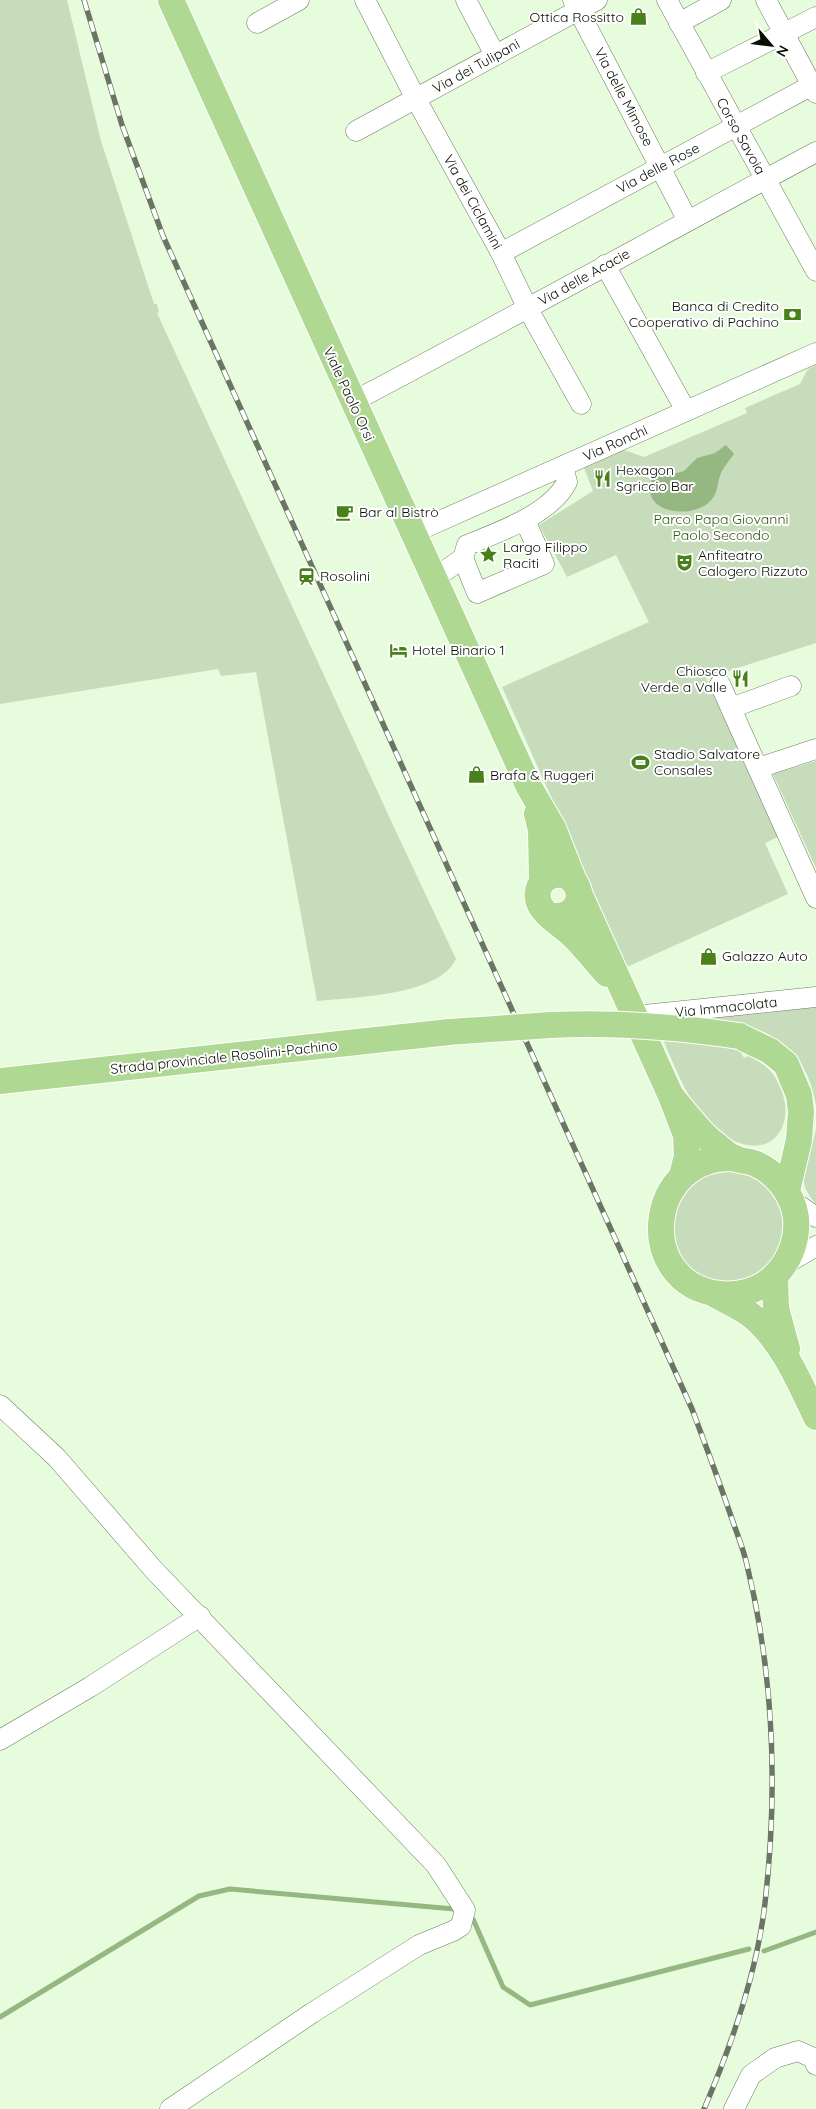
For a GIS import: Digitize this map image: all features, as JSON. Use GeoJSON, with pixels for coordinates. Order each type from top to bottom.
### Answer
{"type":"FeatureCollection","features":[{"type":"Feature","properties":{"kind":"main road","name":"Viale Paolo Orsi"},"geometry":{"type":"LineString","coordinates":[[171,0],[352,402],[435,578],[528,787]]}},
{"type":"Feature","properties":{"kind":"main road"},"geometry":{"type":"LineString","coordinates":[[528,787],[541,830],[542,882],[537,895],[538,902],[572,935],[630,1006]]}},
{"type":"Feature","properties":{"kind":"main road"},"geometry":{"type":"LineString","coordinates":[[528,787],[553,828],[577,888],[671,1096],[686,1135],[687,1156],[682,1176]]}},
{"type":"Feature","properties":{"kind":"main road"},"geometry":{"type":"LineString","coordinates":[[542,882],[547,878],[560,875],[566,876],[577,888],[579,897],[574,909],[562,916],[550,915]]}},
{"type":"Feature","properties":{"kind":"main road","name":"Strada provinciale Rosolini-Pachino"},"geometry":{"type":"LineString","coordinates":[[0,1081],[449,1032],[554,1025],[611,1025],[705,1031],[739,1036],[770,1051],[786,1064],[799,1095],[801,1112],[799,1140],[789,1196]]}},
{"type":"Feature","properties":{"kind":"main road"},"geometry":{"type":"LineString","coordinates":[[671,1096],[710,1140],[773,1175],[789,1196],[796,1217],[796,1234],[792,1250],[780,1271],[756,1289],[746,1293],[714,1294]]}},
{"type":"Feature","properties":{"kind":"main road"},"geometry":{"type":"LineString","coordinates":[[801,1112],[789,1140],[779,1149],[745,1161],[706,1162],[682,1176],[670,1191],[662,1208],[660,1226],[662,1245],[669,1262],[681,1276],[696,1287],[714,1294],[750,1314],[773,1337],[792,1367],[816,1417]]}},
{"type":"Feature","properties":{"kind":"main road"},"geometry":{"type":"LineString","coordinates":[[780,1271],[776,1308],[792,1367]]}},
{"type":"Feature","properties":{"kind":"street"},"geometry":{"type":"LineString","coordinates":[[257,22],[299,0]]}},
{"type":"Feature","properties":{"kind":"street","name":"Via dei Ciclamini"},"geometry":{"type":"LineString","coordinates":[[365,0],[416,99],[501,253],[528,309],[582,404]]}},
{"type":"Feature","properties":{"kind":"street"},"geometry":{"type":"LineString","coordinates":[[466,0],[495,55]]}},
{"type":"Feature","properties":{"kind":"street","name":"Via dei Tulipani"},"geometry":{"type":"LineString","coordinates":[[356,130],[495,55],[576,5],[597,0]]}},
{"type":"Feature","properties":{"kind":"street","name":"Corso Savoia"},"geometry":{"type":"LineString","coordinates":[[667,0],[816,271]]}},
{"type":"Feature","properties":{"kind":"street"},"geometry":{"type":"LineString","coordinates":[[679,22],[721,0]]}},
{"type":"Feature","properties":{"kind":"street"},"geometry":{"type":"LineString","coordinates":[[766,0],[815,87]]}},
{"type":"Feature","properties":{"kind":"street","name":"Via delle Mimose"},"geometry":{"type":"LineString","coordinates":[[576,5],[688,221]]}},
{"type":"Feature","properties":{"kind":"street"},"geometry":{"type":"LineString","coordinates":[[706,73],[816,17]]}},
{"type":"Feature","properties":{"kind":"street","name":"Via delle Rose"},"geometry":{"type":"LineString","coordinates":[[501,253],[660,166],[815,87]]}},
{"type":"Feature","properties":{"kind":"street","name":"Via delle Acacie"},"geometry":{"type":"LineString","coordinates":[[352,402],[528,309],[605,265],[816,152]]}},
{"type":"Feature","properties":{"kind":"street"},"geometry":{"type":"LineString","coordinates":[[605,265],[686,411]]}},
{"type":"Feature","properties":{"kind":"street","name":"Via Ronchi"},"geometry":{"type":"LineString","coordinates":[[413,533],[816,353]]}},
{"type":"Feature","properties":{"kind":"street"},"geometry":{"type":"LineString","coordinates":[[435,578],[463,558],[467,545],[526,520],[562,492],[567,482],[563,466]]}},
{"type":"Feature","properties":{"kind":"street"},"geometry":{"type":"LineString","coordinates":[[463,558],[477,593],[544,564],[526,520]]}},
{"type":"Feature","properties":{"kind":"street"},"geometry":{"type":"LineString","coordinates":[[720,684],[816,898]]}},
{"type":"Feature","properties":{"kind":"street"},"geometry":{"type":"LineString","coordinates":[[730,708],[791,686]]}},
{"type":"Feature","properties":{"kind":"street"},"geometry":{"type":"LineString","coordinates":[[758,768],[816,749]]}},
{"type":"Feature","properties":{"kind":"street","name":"Via Immacolata"},"geometry":{"type":"LineString","coordinates":[[630,1006],[816,997]]}},
{"type":"Feature","properties":{"kind":"street"},"geometry":{"type":"LineString","coordinates":[[789,1196],[816,1218]]}},
{"type":"Feature","properties":{"kind":"street"},"geometry":{"type":"LineString","coordinates":[[780,1271],[816,1246]]}},
{"type":"Feature","properties":{"kind":"street"},"geometry":{"type":"LineString","coordinates":[[0,1405],[57,1458],[153,1569],[436,1865],[465,1910],[461,1926],[419,1945],[312,2013],[170,2109]]}},
{"type":"Feature","properties":{"kind":"street"},"geometry":{"type":"LineString","coordinates":[[0,1740],[90,1687],[200,1616]]}},
{"type":"Feature","properties":{"kind":"street"},"geometry":{"type":"LineString","coordinates":[[734,2109],[751,2076],[775,2058],[798,2051],[815,2062]]}},
{"type":"Feature","properties":{"kind":"green space"},"geometry":{"type":"Polygon","coordinates":[[[0,0],[67,0],[101,141],[154,304],[157,304],[159,312],[157,313],[456,959],[447,971],[432,981],[373,996],[317,1001],[256,672],[221,676],[218,669],[0,704],[0,0]]]}},
{"type":"Feature","properties":{"kind":"green space","name":"Parco Papa Giovanni Paolo Secondo"},"geometry":{"type":"Polygon","coordinates":[[[816,365],[816,643],[706,678],[778,837],[765,843],[788,894],[627,967],[502,687],[649,622],[616,555],[567,577],[539,525],[593,491],[584,468],[624,450],[644,457],[747,413],[745,408],[800,384],[808,369],[816,365]]]}},
{"type":"Feature","properties":{"kind":"green space"},"geometry":{"type":"Polygon","coordinates":[[[816,761],[816,868],[773,774],[816,761]]]}},
{"type":"Feature","properties":{"kind":"green space"},"geometry":{"type":"Polygon","coordinates":[[[816,1007],[816,1105],[807,1075],[792,1052],[770,1035],[741,1024],[738,1047],[744,1058],[749,1056],[771,1072],[780,1087],[785,1106],[783,1125],[779,1133],[773,1140],[755,1146],[739,1143],[721,1134],[702,1116],[686,1091],[656,1020],[755,1014],[816,1007]]]}},
{"type":"Feature","properties":{"kind":"green space"},"geometry":{"type":"Polygon","coordinates":[[[816,1129],[816,1204],[809,1194],[803,1176],[816,1129]]]}},
{"type":"Feature","properties":{"kind":"green space"},"geometry":{"type":"Polygon","coordinates":[[[728,1170],[750,1175],[769,1187],[781,1206],[786,1228],[781,1250],[769,1269],[750,1281],[728,1286],[706,1281],[687,1269],[675,1250],[670,1228],[675,1206],[687,1187],[706,1175],[728,1170]]]}},
{"type":"Feature","properties":{"kind":"shaded area"},"geometry":{"type":"Polygon","coordinates":[[[726,445],[734,454],[722,470],[711,501],[697,509],[686,511],[674,511],[656,503],[651,495],[650,485],[655,473],[677,473],[684,471],[697,458],[715,453],[726,445]]]}},
{"type":"Feature","properties":{"kind":"waterway"},"geometry":{"type":"LineString","coordinates":[[0,2017],[199,1896],[230,1889],[454,1909]]}},
{"type":"Feature","properties":{"kind":"waterway"},"geometry":{"type":"LineString","coordinates":[[473,1919],[503,1987],[530,2005],[749,1949]]}},
{"type":"Feature","properties":{"kind":"waterway"},"geometry":{"type":"LineString","coordinates":[[764,1951],[816,1932]]}},
{"type":"Feature","properties":{"kind":"railway"},"geometry":{"type":"LineString","coordinates":[[84,0],[122,125],[163,236],[692,1409],[744,1554],[756,1607],[768,1691],[772,1776],[769,1861],[761,1929],[750,1982],[724,2059],[704,2109]]}},
{"type":"Feature","properties":{"kind":"place","name":"Ottica Rossitto"},"geometry":{"type":"Point","coordinates":[638,17]}},
{"type":"Feature","properties":{"kind":"place","name":"Banca di Credito Cooperativo di Pachino"},"geometry":{"type":"Point","coordinates":[793,314]}},
{"type":"Feature","properties":{"kind":"place","name":"Hexagon Sgriccio Bar"},"geometry":{"type":"Point","coordinates":[602,478]}},
{"type":"Feature","properties":{"kind":"place","name":"Bar al Bistrò"},"geometry":{"type":"Point","coordinates":[345,512]}},
{"type":"Feature","properties":{"kind":"place","name":"Largo Filippo Raciti"},"geometry":{"type":"Point","coordinates":[489,555]}},
{"type":"Feature","properties":{"kind":"place","name":"Anfiteatro Calogero Rizzuto"},"geometry":{"type":"Point","coordinates":[684,563]}},
{"type":"Feature","properties":{"kind":"place","name":"Rosolini"},"geometry":{"type":"Point","coordinates":[306,576]}},
{"type":"Feature","properties":{"kind":"place","name":"Hotel Binario 1"},"geometry":{"type":"Point","coordinates":[398,650]}},
{"type":"Feature","properties":{"kind":"place","name":"Chiosco Verde a Valle"},"geometry":{"type":"Point","coordinates":[741,679]}},
{"type":"Feature","properties":{"kind":"place","name":"Stadio Salvatore Consales"},"geometry":{"type":"Point","coordinates":[640,762]}},
{"type":"Feature","properties":{"kind":"place","name":"Brafa & Ruggeri"},"geometry":{"type":"Point","coordinates":[476,775]}},
{"type":"Feature","properties":{"kind":"place","name":"Galazzo Auto"},"geometry":{"type":"Point","coordinates":[708,956]}}]}
